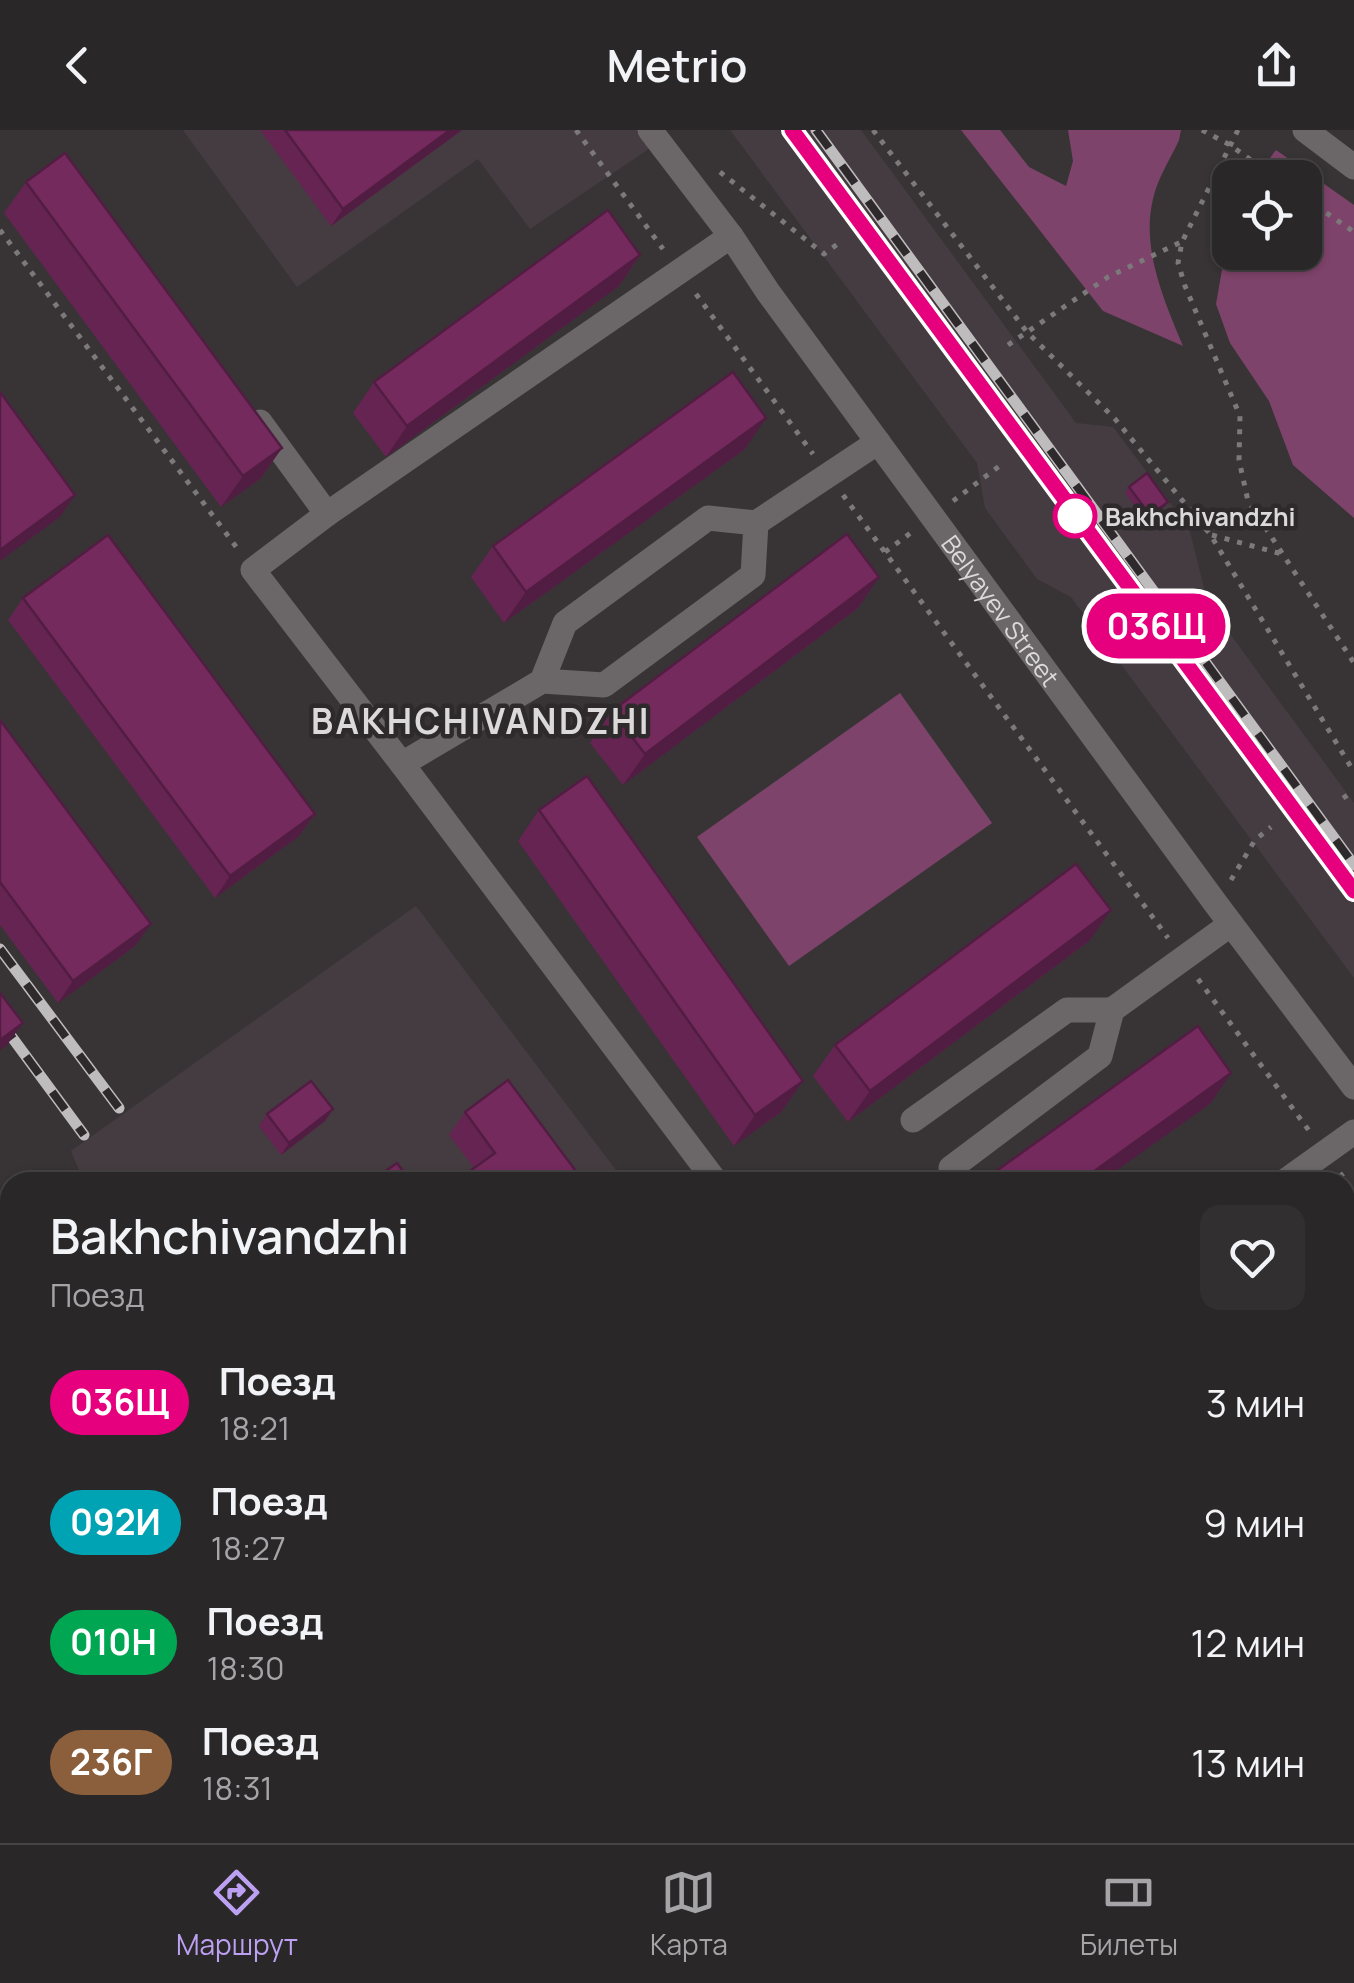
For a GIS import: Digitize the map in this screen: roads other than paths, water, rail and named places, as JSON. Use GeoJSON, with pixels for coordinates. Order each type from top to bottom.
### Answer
{"type":"FeatureCollection","features":[{"type":"Feature","properties":{"kind":"street","name":"Belyayev Street"},"geometry":{"type":"LineString","coordinates":[[650,130],[1354,1087]]}},
{"type":"Feature","properties":{"kind":"street"},"geometry":{"type":"LineString","coordinates":[[1306,130],[1354,167]]}},
{"type":"Feature","properties":{"kind":"street"},"geometry":{"type":"LineString","coordinates":[[708,1172],[253,570],[327,514],[730,236]]}},
{"type":"Feature","properties":{"kind":"street"},"geometry":{"type":"LineString","coordinates":[[246,402],[327,514]]}},
{"type":"Feature","properties":{"kind":"street"},"geometry":{"type":"LineString","coordinates":[[542,681],[565,624],[708,518],[756,523],[878,442]]}},
{"type":"Feature","properties":{"kind":"street"},"geometry":{"type":"LineString","coordinates":[[402,764],[542,681],[604,685],[753,575],[756,523]]}},
{"type":"Feature","properties":{"kind":"street"},"geometry":{"type":"LineString","coordinates":[[913,1120],[1067,1010],[1112,1010],[1231,924]]}},
{"type":"Feature","properties":{"kind":"street"},"geometry":{"type":"LineString","coordinates":[[951,1168],[1100,1056],[1112,1010]]}},
{"type":"Feature","properties":{"kind":"street"},"geometry":{"type":"LineString","coordinates":[[1298,1172],[1354,1132]]}},
{"type":"Feature","properties":{"kind":"railway"},"geometry":{"type":"LineString","coordinates":[[792,130],[1354,891]]}},
{"type":"Feature","properties":{"kind":"railway"},"geometry":{"type":"LineString","coordinates":[[816,130],[1354,865]]}},
{"type":"Feature","properties":{"kind":"railway"},"geometry":{"type":"LineString","coordinates":[[0,949],[119,1108]]}},
{"type":"Feature","properties":{"kind":"railway"},"geometry":{"type":"LineString","coordinates":[[0,1021],[84,1135]]}},
{"type":"Feature","properties":{"kind":"train","name":"036Щ"},"geometry":{"type":"LineString","coordinates":[[792,130],[1354,891]]}},
{"type":"Feature","properties":{"kind":"place","name":"Bakhchivandzhi"},"geometry":{"type":"Point","coordinates":[1075,516]}},
{"type":"Feature","properties":{"kind":"district","name":"BAKHCHIVANDZHI"},"geometry":{"type":"Point","coordinates":[481,721]}}]}
